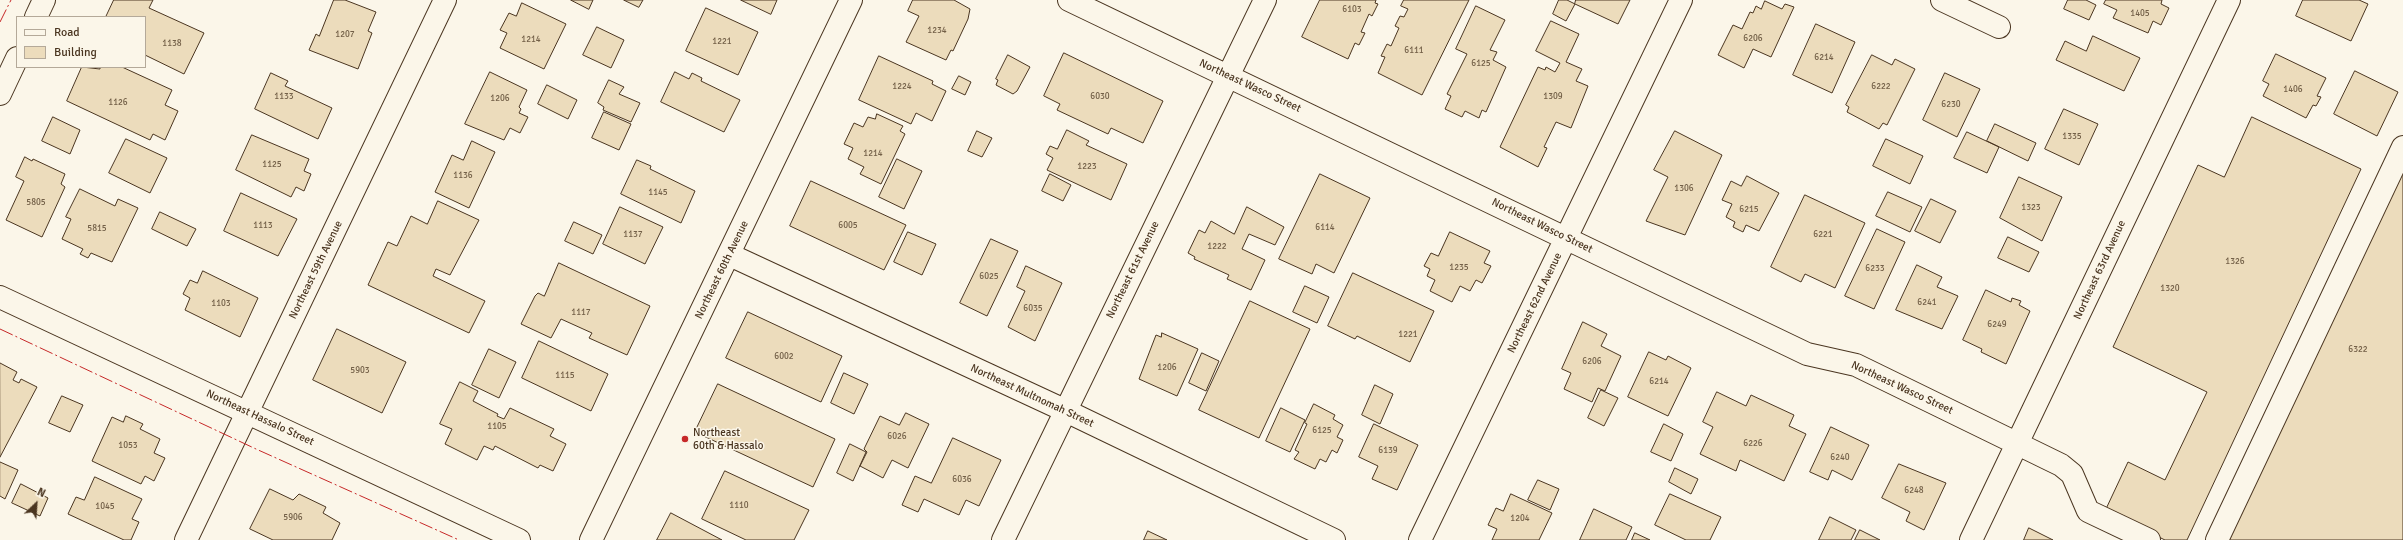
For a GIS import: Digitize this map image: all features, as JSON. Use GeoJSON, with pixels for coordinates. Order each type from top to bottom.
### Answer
{"type":"FeatureCollection","features":[{"type":"Feature","properties":{"kind":"street"},"geometry":{"type":"LineString","coordinates":[[36,16],[44,0]]}},
{"type":"Feature","properties":{"kind":"street","name":"Northeast 59th Avenue"},"geometry":{"type":"LineString","coordinates":[[186,540],[445,0]]}},
{"type":"Feature","properties":{"kind":"street","name":"Northeast 60th Avenue"},"geometry":{"type":"LineString","coordinates":[[591,540],[730,255],[851,0]]}},
{"type":"Feature","properties":{"kind":"street","name":"Northeast Wasco Street"},"geometry":{"type":"LineString","coordinates":[[1069,0],[1807,354],[1856,365],[2018,443],[2061,465],[2072,474],[2088,511],[2149,540]]}},
{"type":"Feature","properties":{"kind":"street","name":"Northeast 61st Avenue"},"geometry":{"type":"LineString","coordinates":[[1003,540],[1064,410],[1265,0]]}},
{"type":"Feature","properties":{"kind":"street","name":"Northeast 62nd Avenue"},"geometry":{"type":"LineString","coordinates":[[1420,540],[1681,0]]}},
{"type":"Feature","properties":{"kind":"street"},"geometry":{"type":"LineString","coordinates":[[1942,0],[1999,27]]}},
{"type":"Feature","properties":{"kind":"street","name":"Northeast 63rd Avenue"},"geometry":{"type":"LineString","coordinates":[[1971,540],[2229,0]]}},
{"type":"Feature","properties":{"kind":"street"},"geometry":{"type":"LineString","coordinates":[[0,94],[16,60]]}},
{"type":"Feature","properties":{"kind":"street"},"geometry":{"type":"LineString","coordinates":[[2217,540],[2403,147]]}},
{"type":"Feature","properties":{"kind":"street","name":"Northeast Multnomah Street"},"geometry":{"type":"LineString","coordinates":[[730,255],[1064,410],[1334,540]]}},
{"type":"Feature","properties":{"kind":"street","name":"Northeast Hassalo Street"},"geometry":{"type":"LineString","coordinates":[[0,297],[519,540]]}},
{"type":"Feature","properties":{"kind":"building"},"geometry":{"type":"Polygon","coordinates":[[[114,0],[153,0],[149,8],[204,33],[184,74],[146,55],[146,16],[106,16],[114,0]]]}},
{"type":"Feature","properties":{"kind":"building"},"geometry":{"type":"Polygon","coordinates":[[[334,0],[345,0],[376,12],[368,31],[372,33],[358,69],[309,50],[316,34],[319,36],[334,0]]]}},
{"type":"Feature","properties":{"kind":"building"},"geometry":{"type":"Polygon","coordinates":[[[571,0],[593,0],[589,9],[571,0]]]}},
{"type":"Feature","properties":{"kind":"building"},"geometry":{"type":"Polygon","coordinates":[[[624,0],[643,0],[639,7],[624,0]]]}},
{"type":"Feature","properties":{"kind":"building"},"geometry":{"type":"Polygon","coordinates":[[[741,0],[777,0],[771,14],[741,0]]]}},
{"type":"Feature","properties":{"kind":"building"},"geometry":{"type":"Polygon","coordinates":[[[913,0],[954,0],[970,9],[968,19],[953,51],[951,50],[946,60],[906,42],[919,16],[908,11],[913,0]]]}},
{"type":"Feature","properties":{"kind":"building"},"geometry":{"type":"Polygon","coordinates":[[[1320,0],[1376,0],[1375,3],[1378,4],[1372,16],[1369,14],[1361,32],[1365,33],[1359,45],[1355,43],[1348,59],[1302,37],[1320,0]]]}},
{"type":"Feature","properties":{"kind":"building"},"geometry":{"type":"Polygon","coordinates":[[[1404,0],[1469,0],[1422,95],[1378,73],[1385,57],[1381,56],[1387,44],[1391,46],[1399,28],[1395,26],[1400,16],[1404,17],[1408,9],[1401,6],[1404,0]]]}},
{"type":"Feature","properties":{"kind":"building"},"geometry":{"type":"Polygon","coordinates":[[[1559,0],[1567,0],[1575,4],[1566,21],[1553,14],[1559,0]]]}},
{"type":"Feature","properties":{"kind":"building"},"geometry":{"type":"Polygon","coordinates":[[[1576,0],[1630,0],[1618,24],[1575,4],[1576,0]]]}},
{"type":"Feature","properties":{"kind":"building"},"geometry":{"type":"Polygon","coordinates":[[[2068,0],[2086,0],[2096,5],[2089,20],[2064,9],[2068,0]]]}},
{"type":"Feature","properties":{"kind":"building"},"geometry":{"type":"Polygon","coordinates":[[[2106,0],[2162,0],[2161,4],[2169,8],[2161,25],[2153,21],[2148,33],[2113,18],[2117,10],[2104,4],[2106,0]]]}},
{"type":"Feature","properties":{"kind":"building"},"geometry":{"type":"Polygon","coordinates":[[[2303,0],[2359,0],[2368,4],[2351,41],[2296,16],[2303,0]]]}},
{"type":"Feature","properties":{"kind":"building"},"geometry":{"type":"Polygon","coordinates":[[[1765,1],[1782,9],[1785,4],[1794,7],[1771,57],[1753,49],[1744,68],[1718,55],[1733,25],[1742,29],[1750,12],[1753,13],[1756,6],[1761,9],[1765,1]]]}},
{"type":"Feature","properties":{"kind":"building"},"geometry":{"type":"Polygon","coordinates":[[[522,3],[566,24],[544,69],[500,48],[507,33],[500,30],[509,13],[516,16],[522,3]]]}},
{"type":"Feature","properties":{"kind":"building"},"geometry":{"type":"Polygon","coordinates":[[[1476,6],[1505,20],[1490,50],[1497,52],[1493,60],[1506,67],[1486,112],[1482,110],[1479,118],[1465,111],[1462,117],[1445,109],[1451,96],[1447,94],[1467,54],[1456,49],[1476,6]]]}},
{"type":"Feature","properties":{"kind":"building"},"geometry":{"type":"Polygon","coordinates":[[[706,8],[758,32],[738,75],[686,51],[706,8]]]}},
{"type":"Feature","properties":{"kind":"building"},"geometry":{"type":"Polygon","coordinates":[[[1551,21],[1579,34],[1566,62],[1582,69],[1576,81],[1588,86],[1571,128],[1556,122],[1544,147],[1547,148],[1538,167],[1500,147],[1538,67],[1545,70],[1546,67],[1555,72],[1560,63],[1536,51],[1551,21]]]}},
{"type":"Feature","properties":{"kind":"building"},"geometry":{"type":"Polygon","coordinates":[[[1816,24],[1855,42],[1832,93],[1793,75],[1816,24]]]}},
{"type":"Feature","properties":{"kind":"building"},"geometry":{"type":"Polygon","coordinates":[[[597,27],[624,40],[611,68],[583,55],[597,27]]]}},
{"type":"Feature","properties":{"kind":"building"},"geometry":{"type":"Polygon","coordinates":[[[2093,36],[2140,58],[2124,91],[2056,60],[2065,41],[2086,51],[2093,36]]]}},
{"type":"Feature","properties":{"kind":"building"},"geometry":{"type":"Polygon","coordinates":[[[1064,53],[1163,101],[1143,143],[1111,128],[1108,134],[1057,110],[1060,104],[1044,96],[1064,53]]]}},
{"type":"Feature","properties":{"kind":"building"},"geometry":{"type":"Polygon","coordinates":[[[2276,54],[2326,78],[2317,96],[2321,97],[2316,106],[2313,105],[2306,118],[2263,96],[2269,84],[2263,81],[2276,54]]]}},
{"type":"Feature","properties":{"kind":"building"},"geometry":{"type":"Polygon","coordinates":[[[1008,55],[1030,67],[1017,91],[1013,94],[996,85],[998,80],[996,79],[1008,55]]]}},
{"type":"Feature","properties":{"kind":"building"},"geometry":{"type":"Polygon","coordinates":[[[1872,55],[1892,65],[1895,59],[1915,69],[1887,125],[1883,123],[1879,129],[1847,112],[1849,107],[1846,105],[1872,55]]]}},
{"type":"Feature","properties":{"kind":"building"},"geometry":{"type":"Polygon","coordinates":[[[879,56],[933,81],[932,84],[946,91],[932,121],[916,113],[911,124],[859,100],[879,56]]]}},
{"type":"Feature","properties":{"kind":"building"},"geometry":{"type":"Polygon","coordinates":[[[82,68],[124,68],[172,90],[165,105],[178,111],[165,140],[153,134],[150,140],[67,101],[82,68]]]}},
{"type":"Feature","properties":{"kind":"building"},"geometry":{"type":"Polygon","coordinates":[[[2355,71],[2398,92],[2377,136],[2334,114],[2355,71]]]}},
{"type":"Feature","properties":{"kind":"building"},"geometry":{"type":"Polygon","coordinates":[[[490,72],[527,90],[519,107],[521,109],[519,113],[528,117],[520,133],[510,128],[504,140],[465,124],[490,72]]]}},
{"type":"Feature","properties":{"kind":"building"},"geometry":{"type":"Polygon","coordinates":[[[675,72],[689,79],[692,73],[702,78],[701,81],[740,100],[724,132],[661,102],[675,72]]]}},
{"type":"Feature","properties":{"kind":"building"},"geometry":{"type":"Polygon","coordinates":[[[271,73],[288,81],[285,86],[332,108],[318,139],[255,109],[271,73]]]}},
{"type":"Feature","properties":{"kind":"building"},"geometry":{"type":"Polygon","coordinates":[[[1945,73],[1980,89],[1957,137],[1923,120],[1945,73]]]}},
{"type":"Feature","properties":{"kind":"building"},"geometry":{"type":"Polygon","coordinates":[[[959,76],[971,82],[965,95],[952,89],[959,76]]]}},
{"type":"Feature","properties":{"kind":"building"},"geometry":{"type":"Polygon","coordinates":[[[609,80],[624,87],[619,94],[640,103],[631,122],[603,110],[604,107],[598,103],[609,80]]]}},
{"type":"Feature","properties":{"kind":"building"},"geometry":{"type":"Polygon","coordinates":[[[547,85],[577,100],[568,119],[538,104],[547,85]]]}},
{"type":"Feature","properties":{"kind":"building"},"geometry":{"type":"Polygon","coordinates":[[[2064,109],[2098,124],[2079,165],[2045,149],[2064,109]]]}},
{"type":"Feature","properties":{"kind":"building"},"geometry":{"type":"Polygon","coordinates":[[[604,112],[631,124],[619,150],[592,138],[604,112]]]}},
{"type":"Feature","properties":{"kind":"building"},"geometry":{"type":"Polygon","coordinates":[[[877,114],[903,126],[900,131],[905,134],[881,184],[860,174],[864,167],[848,159],[853,148],[844,144],[854,123],[863,127],[868,117],[875,119],[877,114]]]}},
{"type":"Feature","properties":{"kind":"building"},"geometry":{"type":"Polygon","coordinates":[[[53,117],[80,130],[70,154],[42,141],[53,117]]]}},
{"type":"Feature","properties":{"kind":"building"},"geometry":{"type":"Polygon","coordinates":[[[2252,117],[2361,169],[2187,540],[2165,540],[2105,511],[2128,462],[2165,480],[2207,392],[2113,347],[2198,165],[2224,177],[2252,117]]]}},
{"type":"Feature","properties":{"kind":"building"},"geometry":{"type":"Polygon","coordinates":[[[1995,124],[2036,143],[2028,161],[1987,141],[1995,124]]]}},
{"type":"Feature","properties":{"kind":"building"},"geometry":{"type":"Polygon","coordinates":[[[1067,130],[1089,141],[1086,145],[1127,164],[1111,200],[1047,170],[1053,158],[1046,154],[1050,146],[1057,149],[1067,130]]]}},
{"type":"Feature","properties":{"kind":"building"},"geometry":{"type":"Polygon","coordinates":[[[977,131],[992,138],[982,157],[968,151],[977,131]]]}},
{"type":"Feature","properties":{"kind":"building"},"geometry":{"type":"Polygon","coordinates":[[[1675,131],[1722,155],[1685,235],[1646,221],[1668,177],[1654,170],[1675,131]]]}},
{"type":"Feature","properties":{"kind":"building"},"geometry":{"type":"Polygon","coordinates":[[[1967,132],[1999,147],[1987,173],[1954,158],[1967,132]]]}},
{"type":"Feature","properties":{"kind":"building"},"geometry":{"type":"Polygon","coordinates":[[[252,135],[309,159],[304,171],[311,174],[304,191],[296,187],[291,197],[236,170],[252,135]]]}},
{"type":"Feature","properties":{"kind":"building"},"geometry":{"type":"Polygon","coordinates":[[[126,139],[167,158],[150,193],[109,173],[126,139]]]}},
{"type":"Feature","properties":{"kind":"building"},"geometry":{"type":"Polygon","coordinates":[[[1886,139],[1923,156],[1910,184],[1873,166],[1886,139]]]}},
{"type":"Feature","properties":{"kind":"building"},"geometry":{"type":"Polygon","coordinates":[[[472,141],[495,152],[469,208],[435,192],[452,155],[463,160],[472,141]]]}},
{"type":"Feature","properties":{"kind":"building"},"geometry":{"type":"Polygon","coordinates":[[[25,157],[32,161],[33,159],[65,174],[61,184],[65,187],[42,237],[6,220],[24,181],[16,177],[25,157]]]}},
{"type":"Feature","properties":{"kind":"building"},"geometry":{"type":"Polygon","coordinates":[[[897,159],[922,171],[904,209],[879,197],[897,159]]]}},
{"type":"Feature","properties":{"kind":"building"},"geometry":{"type":"Polygon","coordinates":[[[637,160],[651,166],[650,169],[695,191],[681,223],[621,194],[637,160]]]}},
{"type":"Feature","properties":{"kind":"building"},"geometry":{"type":"Polygon","coordinates":[[[2403,160],[2403,540],[2223,540],[2403,160]]]}},
{"type":"Feature","properties":{"kind":"building"},"geometry":{"type":"Polygon","coordinates":[[[1050,174],[1071,185],[1063,201],[1042,191],[1050,174]]]}},
{"type":"Feature","properties":{"kind":"building"},"geometry":{"type":"Polygon","coordinates":[[[1320,174],[1370,198],[1334,273],[1316,264],[1312,274],[1279,259],[1320,174]]]}},
{"type":"Feature","properties":{"kind":"building"},"geometry":{"type":"Polygon","coordinates":[[[1747,176],[1779,193],[1759,231],[1746,225],[1743,232],[1733,227],[1735,222],[1726,217],[1732,204],[1722,200],[1731,181],[1741,186],[1747,176]]]}},
{"type":"Feature","properties":{"kind":"building"},"geometry":{"type":"Polygon","coordinates":[[[2019,177],[2062,197],[2042,241],[2000,218],[2019,177]]]}},
{"type":"Feature","properties":{"kind":"building"},"geometry":{"type":"Polygon","coordinates":[[[811,181],[906,225],[884,270],[790,226],[811,181]]]}},
{"type":"Feature","properties":{"kind":"building"},"geometry":{"type":"Polygon","coordinates":[[[80,189],[115,206],[118,199],[138,208],[112,262],[91,253],[88,258],[80,254],[83,249],[62,239],[71,219],[66,217],[80,189]]]}},
{"type":"Feature","properties":{"kind":"building"},"geometry":{"type":"Polygon","coordinates":[[[1888,192],[1922,207],[1910,232],[1876,216],[1888,192]]]}},
{"type":"Feature","properties":{"kind":"building"},"geometry":{"type":"Polygon","coordinates":[[[241,193],[297,219],[278,256],[224,231],[241,193]]]}},
{"type":"Feature","properties":{"kind":"building"},"geometry":{"type":"Polygon","coordinates":[[[1805,195],[1865,223],[1835,288],[1805,274],[1801,282],[1771,267],[1805,195]]]}},
{"type":"Feature","properties":{"kind":"building"},"geometry":{"type":"Polygon","coordinates":[[[1931,199],[1956,211],[1940,243],[1915,231],[1931,199]]]}},
{"type":"Feature","properties":{"kind":"building"},"geometry":{"type":"Polygon","coordinates":[[[438,201],[479,220],[450,275],[436,269],[433,276],[485,301],[469,333],[368,285],[388,242],[397,246],[411,216],[427,224],[438,201]]]}},
{"type":"Feature","properties":{"kind":"building"},"geometry":{"type":"Polygon","coordinates":[[[620,207],[663,227],[645,264],[603,244],[620,207]]]}},
{"type":"Feature","properties":{"kind":"building"},"geometry":{"type":"Polygon","coordinates":[[[1247,207],[1284,227],[1275,245],[1249,234],[1242,249],[1265,260],[1251,290],[1227,279],[1229,275],[1194,259],[1195,257],[1188,253],[1199,230],[1205,233],[1211,221],[1234,234],[1247,207]]]}},
{"type":"Feature","properties":{"kind":"building"},"geometry":{"type":"Polygon","coordinates":[[[160,212],[196,229],[187,246],[152,229],[160,212]]]}},
{"type":"Feature","properties":{"kind":"building"},"geometry":{"type":"Polygon","coordinates":[[[574,222],[602,235],[593,254],[565,241],[574,222]]]}},
{"type":"Feature","properties":{"kind":"building"},"geometry":{"type":"Polygon","coordinates":[[[1877,229],[1905,242],[1874,309],[1845,296],[1877,229]]]}},
{"type":"Feature","properties":{"kind":"building"},"geometry":{"type":"Polygon","coordinates":[[[908,232],[936,244],[922,275],[894,262],[908,232]]]}},
{"type":"Feature","properties":{"kind":"building"},"geometry":{"type":"Polygon","coordinates":[[[1450,232],[1490,251],[1484,263],[1491,266],[1482,283],[1476,280],[1470,291],[1460,286],[1452,302],[1430,291],[1435,280],[1427,276],[1430,269],[1424,266],[1431,253],[1438,256],[1450,232]]]}},
{"type":"Feature","properties":{"kind":"building"},"geometry":{"type":"Polygon","coordinates":[[[2008,237],[2039,252],[2029,272],[1998,258],[2008,237]]]}},
{"type":"Feature","properties":{"kind":"building"},"geometry":{"type":"Polygon","coordinates":[[[991,239],[1018,251],[987,316],[960,303],[991,239]]]}},
{"type":"Feature","properties":{"kind":"building"},"geometry":{"type":"Polygon","coordinates":[[[559,263],[650,306],[627,355],[589,338],[592,333],[561,319],[551,338],[521,324],[535,296],[538,293],[544,296],[559,263]]]}},
{"type":"Feature","properties":{"kind":"building"},"geometry":{"type":"Polygon","coordinates":[[[1917,265],[1942,277],[1937,287],[1958,296],[1942,329],[1896,310],[1917,265]]]}},
{"type":"Feature","properties":{"kind":"building"},"geometry":{"type":"Polygon","coordinates":[[[1026,266],[1062,283],[1035,341],[1008,327],[1025,291],[1017,287],[1026,266]]]}},
{"type":"Feature","properties":{"kind":"building"},"geometry":{"type":"Polygon","coordinates":[[[203,271],[258,298],[240,337],[185,310],[190,298],[183,294],[190,280],[197,283],[203,271]]]}},
{"type":"Feature","properties":{"kind":"building"},"geometry":{"type":"Polygon","coordinates":[[[1353,273],[1434,311],[1410,362],[1357,336],[1355,339],[1328,326],[1353,273]]]}},
{"type":"Feature","properties":{"kind":"building"},"geometry":{"type":"Polygon","coordinates":[[[1305,286],[1329,297],[1317,323],[1293,312],[1305,286]]]}},
{"type":"Feature","properties":{"kind":"building"},"geometry":{"type":"Polygon","coordinates":[[[1986,290],[2011,302],[2012,298],[2021,301],[2019,305],[2030,311],[2006,364],[1981,352],[1982,349],[1963,340],[1986,290]]]}},
{"type":"Feature","properties":{"kind":"building"},"geometry":{"type":"Polygon","coordinates":[[[1250,301],[1310,329],[1259,438],[1199,410],[1250,301]]]}},
{"type":"Feature","properties":{"kind":"building"},"geometry":{"type":"Polygon","coordinates":[[[748,312],[842,356],[821,402],[726,358],[748,312]]]}},
{"type":"Feature","properties":{"kind":"building"},"geometry":{"type":"Polygon","coordinates":[[[1583,322],[1607,334],[1601,346],[1621,356],[1605,391],[1598,388],[1592,402],[1564,389],[1571,373],[1562,369],[1583,322]]]}},
{"type":"Feature","properties":{"kind":"building"},"geometry":{"type":"Polygon","coordinates":[[[337,329],[406,362],[382,413],[313,380],[337,329]]]}},
{"type":"Feature","properties":{"kind":"building"},"geometry":{"type":"Polygon","coordinates":[[[1162,333],[1198,349],[1177,396],[1139,379],[1156,335],[1161,337],[1162,333]]]}},
{"type":"Feature","properties":{"kind":"building"},"geometry":{"type":"Polygon","coordinates":[[[539,341],[608,374],[591,411],[522,378],[539,341]]]}},
{"type":"Feature","properties":{"kind":"building"},"geometry":{"type":"Polygon","coordinates":[[[489,349],[516,362],[499,398],[472,385],[489,349]]]}},
{"type":"Feature","properties":{"kind":"building"},"geometry":{"type":"Polygon","coordinates":[[[1649,352],[1666,360],[1668,356],[1691,368],[1668,416],[1628,397],[1649,352]]]}},
{"type":"Feature","properties":{"kind":"building"},"geometry":{"type":"Polygon","coordinates":[[[1202,353],[1219,361],[1206,391],[1189,383],[1202,353]]]}},
{"type":"Feature","properties":{"kind":"building"},"geometry":{"type":"Polygon","coordinates":[[[0,363],[17,372],[13,380],[19,383],[21,379],[37,387],[0,457],[0,363]]]}},
{"type":"Feature","properties":{"kind":"building"},"geometry":{"type":"Polygon","coordinates":[[[844,373],[868,384],[854,414],[831,403],[844,373]]]}},
{"type":"Feature","properties":{"kind":"building"},"geometry":{"type":"Polygon","coordinates":[[[460,382],[478,391],[473,401],[498,414],[497,416],[504,419],[510,408],[554,429],[550,436],[566,444],[553,471],[540,465],[538,468],[495,446],[493,450],[484,446],[477,460],[445,444],[452,429],[440,424],[460,382]]]}},
{"type":"Feature","properties":{"kind":"building"},"geometry":{"type":"Polygon","coordinates":[[[718,384],[835,439],[813,487],[695,432],[718,384]]]}},
{"type":"Feature","properties":{"kind":"building"},"geometry":{"type":"Polygon","coordinates":[[[1375,385],[1393,394],[1380,424],[1362,415],[1375,385]]]}},
{"type":"Feature","properties":{"kind":"building"},"geometry":{"type":"Polygon","coordinates":[[[1601,390],[1618,398],[1604,426],[1588,418],[1601,390]]]}},
{"type":"Feature","properties":{"kind":"building"},"geometry":{"type":"Polygon","coordinates":[[[1717,392],[1746,406],[1751,395],[1794,415],[1789,426],[1806,434],[1784,481],[1740,460],[1736,471],[1700,454],[1713,427],[1703,422],[1717,392]]]}},
{"type":"Feature","properties":{"kind":"building"},"geometry":{"type":"Polygon","coordinates":[[[62,396],[83,405],[70,432],[49,423],[62,396]]]}},
{"type":"Feature","properties":{"kind":"building"},"geometry":{"type":"Polygon","coordinates":[[[1314,404],[1335,415],[1333,419],[1343,425],[1337,437],[1343,440],[1337,453],[1332,450],[1326,462],[1320,459],[1315,469],[1294,459],[1299,452],[1295,450],[1314,404]]]}},
{"type":"Feature","properties":{"kind":"building"},"geometry":{"type":"Polygon","coordinates":[[[1281,408],[1305,420],[1290,452],[1266,441],[1281,408]]]}},
{"type":"Feature","properties":{"kind":"building"},"geometry":{"type":"Polygon","coordinates":[[[906,413],[929,424],[908,468],[892,460],[883,478],[860,466],[867,452],[864,449],[880,416],[899,425],[906,413]]]}},
{"type":"Feature","properties":{"kind":"building"},"geometry":{"type":"Polygon","coordinates":[[[126,416],[143,424],[140,429],[160,439],[154,453],[165,458],[154,481],[145,476],[141,484],[92,461],[112,417],[123,422],[126,416]]]}},
{"type":"Feature","properties":{"kind":"building"},"geometry":{"type":"Polygon","coordinates":[[[1374,424],[1418,445],[1397,490],[1372,479],[1378,466],[1359,457],[1374,424]]]}},
{"type":"Feature","properties":{"kind":"building"},"geometry":{"type":"Polygon","coordinates":[[[1664,424],[1683,434],[1671,461],[1651,452],[1664,424]]]}},
{"type":"Feature","properties":{"kind":"building"},"geometry":{"type":"Polygon","coordinates":[[[1831,427],[1869,445],[1852,480],[1832,470],[1828,480],[1810,472],[1831,427]]]}},
{"type":"Feature","properties":{"kind":"building"},"geometry":{"type":"Polygon","coordinates":[[[953,438],[1001,460],[979,506],[966,500],[959,515],[924,499],[918,512],[902,505],[915,476],[931,483],[953,438]]]}},
{"type":"Feature","properties":{"kind":"building"},"geometry":{"type":"Polygon","coordinates":[[[850,444],[866,452],[853,481],[837,473],[850,444]]]}},
{"type":"Feature","properties":{"kind":"building"},"geometry":{"type":"Polygon","coordinates":[[[0,462],[18,470],[5,499],[0,496],[0,462]]]}},
{"type":"Feature","properties":{"kind":"building"},"geometry":{"type":"Polygon","coordinates":[[[1899,464],[1946,483],[1924,530],[1906,521],[1910,512],[1882,498],[1899,464]]]}},
{"type":"Feature","properties":{"kind":"building"},"geometry":{"type":"Polygon","coordinates":[[[1675,468],[1698,479],[1691,494],[1669,482],[1675,468]]]}},
{"type":"Feature","properties":{"kind":"building"},"geometry":{"type":"Polygon","coordinates":[[[725,471],[809,510],[794,540],[746,540],[702,519],[725,471]]]}},
{"type":"Feature","properties":{"kind":"building"},"geometry":{"type":"Polygon","coordinates":[[[95,477],[142,499],[132,519],[139,522],[131,540],[124,540],[68,514],[76,497],[84,500],[95,477]]]}},
{"type":"Feature","properties":{"kind":"building"},"geometry":{"type":"Polygon","coordinates":[[[1538,480],[1559,489],[1550,510],[1528,500],[1538,480]]]}},
{"type":"Feature","properties":{"kind":"building"},"geometry":{"type":"Polygon","coordinates":[[[21,484],[48,498],[40,516],[12,503],[21,484]]]}},
{"type":"Feature","properties":{"kind":"building"},"geometry":{"type":"Polygon","coordinates":[[[270,489],[293,500],[299,494],[326,507],[323,513],[340,523],[332,540],[273,540],[250,529],[270,489]]]}},
{"type":"Feature","properties":{"kind":"building"},"geometry":{"type":"Polygon","coordinates":[[[1511,494],[1552,513],[1539,540],[1492,540],[1497,529],[1488,525],[1496,508],[1503,511],[1511,494]]]}},
{"type":"Feature","properties":{"kind":"building"},"geometry":{"type":"Polygon","coordinates":[[[1670,494],[1721,517],[1710,540],[1686,540],[1655,525],[1670,494]]]}},
{"type":"Feature","properties":{"kind":"building"},"geometry":{"type":"Polygon","coordinates":[[[1594,509],[1632,527],[1626,540],[1580,540],[1594,509]]]}},
{"type":"Feature","properties":{"kind":"building"},"geometry":{"type":"Polygon","coordinates":[[[671,513],[722,540],[657,540],[671,513]]]}},
{"type":"Feature","properties":{"kind":"building"},"geometry":{"type":"Polygon","coordinates":[[[1830,517],[1856,530],[1851,540],[1819,540],[1830,517]]]}},
{"type":"Feature","properties":{"kind":"building"},"geometry":{"type":"Polygon","coordinates":[[[2029,528],[2053,540],[2024,540],[2029,528]]]}},
{"type":"Feature","properties":{"kind":"building"},"geometry":{"type":"Polygon","coordinates":[[[1860,530],[1880,540],[1855,540],[1860,530]]]}},
{"type":"Feature","properties":{"kind":"building"},"geometry":{"type":"Polygon","coordinates":[[[1148,531],[1167,540],[1144,540],[1148,531]]]}},
{"type":"Feature","properties":{"kind":"building"},"geometry":{"type":"Polygon","coordinates":[[[1635,533],[1650,540],[1632,540],[1635,533]]]}},
{"type":"Feature","properties":{"kind":"power"},"geometry":{"type":"LineString","coordinates":[[0,22],[11,0]]}},
{"type":"Feature","properties":{"kind":"power"},"geometry":{"type":"LineString","coordinates":[[0,329],[256,449],[459,540]]}},
{"type":"Feature","properties":{"kind":"place","name":"Northeast 60th & Hassalo"},"geometry":{"type":"Point","coordinates":[685,439]}}]}
